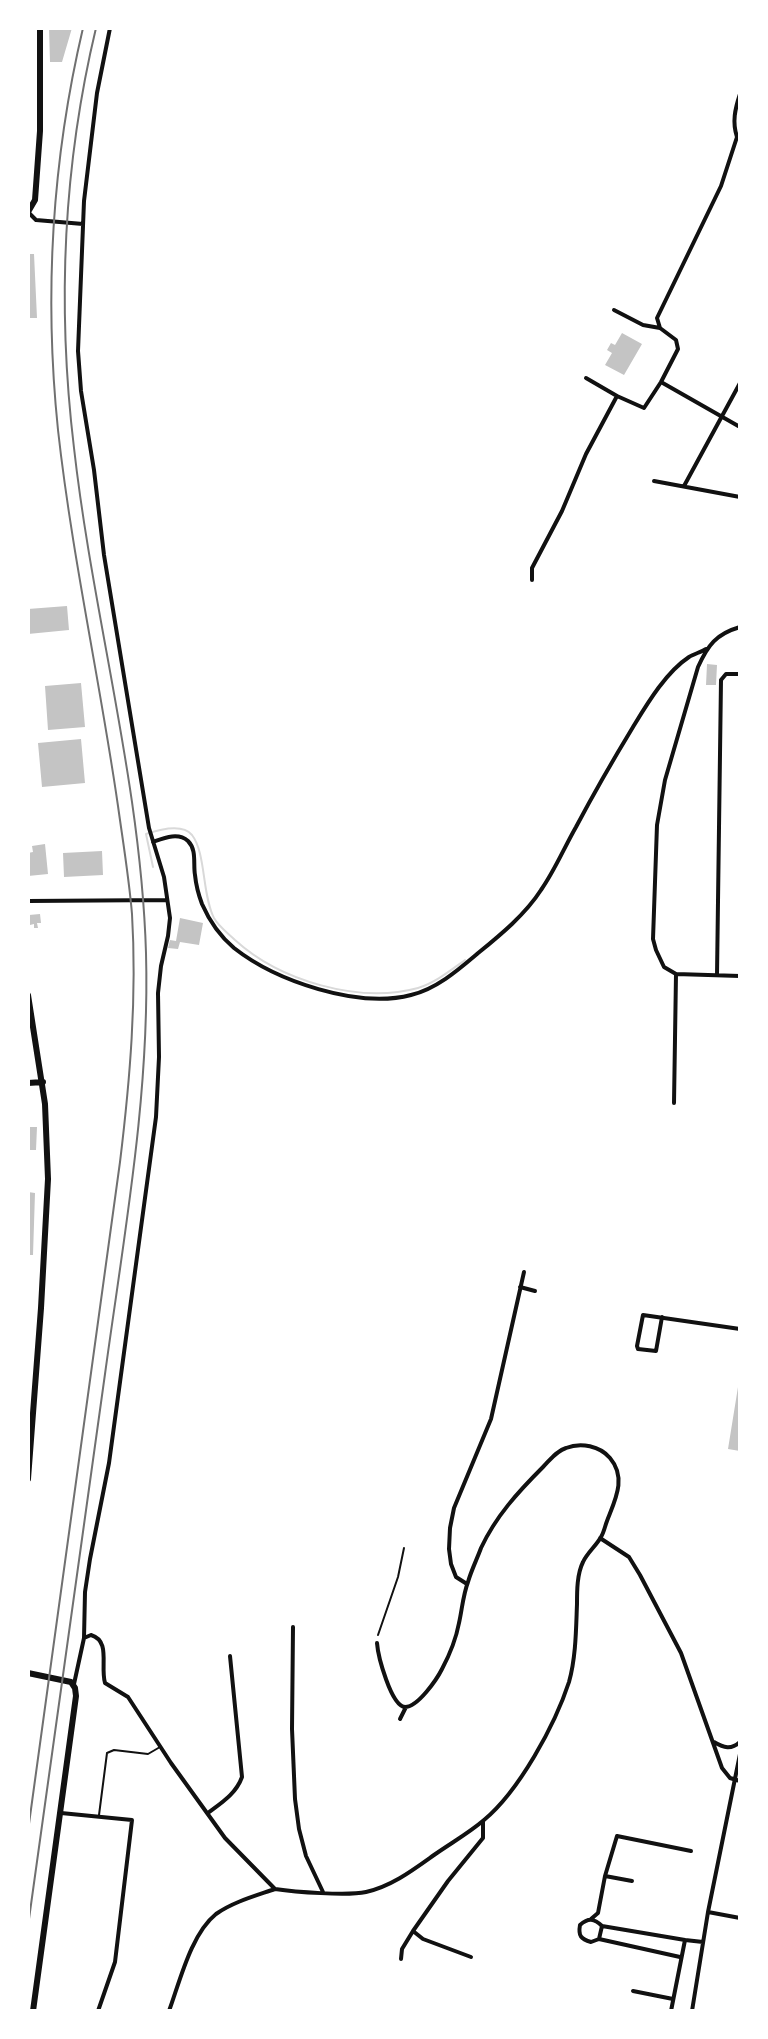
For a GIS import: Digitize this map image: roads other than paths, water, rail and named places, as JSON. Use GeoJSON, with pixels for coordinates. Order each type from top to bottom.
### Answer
{"type":"FeatureCollection","features":[{"type":"Feature","properties":{"kind":"street"},"geometry":{"type":"LineString","coordinates":[[40,28],[40,131],[35,200],[28,212],[36,220],[83,224]]}},
{"type":"Feature","properties":{"kind":"street"},"geometry":{"type":"LineString","coordinates":[[33,2011],[76,1696],[74,1684],[84,1638],[85,1592],[109,1463],[156,1117],[158,993],[170,918],[164,877],[149,828],[104,555],[78,351],[83,224],[90,148],[110,28]]}},
{"type":"Feature","properties":{"kind":"street"},"geometry":{"type":"LineString","coordinates":[[660,328],[657,318],[721,186],[739,138],[734,115],[740,94]]}},
{"type":"Feature","properties":{"kind":"street"},"geometry":{"type":"LineString","coordinates":[[586,378],[644,408],[678,349],[678,344],[660,328],[643,325],[614,310]]}},
{"type":"Feature","properties":{"kind":"street"},"geometry":{"type":"LineString","coordinates":[[661,382],[740,427]]}},
{"type":"Feature","properties":{"kind":"street"},"geometry":{"type":"LineString","coordinates":[[684,486],[740,383]]}},
{"type":"Feature","properties":{"kind":"street"},"geometry":{"type":"LineString","coordinates":[[532,580],[532,568],[617,396]]}},
{"type":"Feature","properties":{"kind":"street"},"geometry":{"type":"LineString","coordinates":[[654,481],[740,497]]}},
{"type":"Feature","properties":{"kind":"street"},"geometry":{"type":"LineString","coordinates":[[153,842],[179,836],[190,843],[198,890],[211,922],[230,944],[256,962],[299,983],[345,996],[369,999],[408,996],[429,989],[487,945],[536,897],[656,691],[690,657],[706,649],[724,633],[740,627]]}},
{"type":"Feature","properties":{"kind":"street"},"geometry":{"type":"LineString","coordinates":[[706,649],[665,780],[657,825],[653,939],[664,967],[676,974],[740,976]]}},
{"type":"Feature","properties":{"kind":"street"},"geometry":{"type":"LineString","coordinates":[[717,975],[721,680],[723,676],[740,674]]}},
{"type":"Feature","properties":{"kind":"street"},"geometry":{"type":"LineString","coordinates":[[28,901],[166,900]]}},
{"type":"Feature","properties":{"kind":"street"},"geometry":{"type":"LineString","coordinates":[[674,1103],[676,974]]}},
{"type":"Feature","properties":{"kind":"street"},"geometry":{"type":"LineString","coordinates":[[28,995],[43,1082],[48,1179],[28,1479]]}},
{"type":"Feature","properties":{"kind":"street"},"geometry":{"type":"LineString","coordinates":[[28,1083],[43,1082]]}},
{"type":"Feature","properties":{"kind":"street"},"geometry":{"type":"LineString","coordinates":[[467,1584],[456,1577],[451,1564],[450,1528],[454,1508],[491,1419],[524,1272]]}},
{"type":"Feature","properties":{"kind":"street"},"geometry":{"type":"LineString","coordinates":[[520,1287],[535,1291]]}},
{"type":"Feature","properties":{"kind":"street"},"geometry":{"type":"LineString","coordinates":[[662,1317],[656,1351],[638,1349],[643,1315],[662,1317],[740,1329]]}},
{"type":"Feature","properties":{"kind":"street"},"geometry":{"type":"LineString","coordinates":[[169,2011],[193,1947],[205,1925],[215,1915],[232,1905],[275,1889],[359,1893],[387,1885],[483,1821],[506,1797],[558,1710],[569,1680],[582,1563],[600,1538],[618,1493],[616,1467],[599,1449],[586,1445],[568,1446],[557,1452],[518,1491],[494,1523],[467,1584],[455,1639],[441,1671],[425,1694],[407,1707],[400,1719]]}},
{"type":"Feature","properties":{"kind":"street"},"geometry":{"type":"LineString","coordinates":[[600,1538],[629,1557],[640,1575],[681,1653],[722,1768],[737,1781]]}},
{"type":"Feature","properties":{"kind":"street"},"geometry":{"type":"LineString","coordinates":[[293,1627],[295,1799],[306,1856],[323,1892]]}},
{"type":"Feature","properties":{"kind":"street"},"geometry":{"type":"LineString","coordinates":[[84,1638],[91,1635],[98,1637],[104,1647],[102,1669],[105,1683],[128,1697],[225,1838],[275,1889]]}},
{"type":"Feature","properties":{"kind":"street"},"geometry":{"type":"LineString","coordinates":[[377,1643],[384,1674],[397,1702],[407,1707]]}},
{"type":"Feature","properties":{"kind":"street"},"geometry":{"type":"LineString","coordinates":[[208,1813],[231,1795],[242,1777],[230,1656]]}},
{"type":"Feature","properties":{"kind":"street"},"geometry":{"type":"LineString","coordinates":[[28,1673],[74,1684]]}},
{"type":"Feature","properties":{"kind":"street"},"geometry":{"type":"LineString","coordinates":[[714,1742],[726,1748],[740,1742]]}},
{"type":"Feature","properties":{"kind":"street"},"geometry":{"type":"LineString","coordinates":[[692,2011],[708,1912],[737,1781],[740,1754]]}},
{"type":"Feature","properties":{"kind":"street"},"geometry":{"type":"LineString","coordinates":[[61,1813],[132,1820],[115,1962],[98,2011]]}},
{"type":"Feature","properties":{"kind":"street"},"geometry":{"type":"LineString","coordinates":[[401,1959],[402,1949],[413,1931],[483,1838],[483,1821]]}},
{"type":"Feature","properties":{"kind":"street"},"geometry":{"type":"LineString","coordinates":[[680,1957],[599,1939],[591,1942],[582,1939],[579,1934],[580,1925],[598,1913],[617,1836],[691,1851]]}},
{"type":"Feature","properties":{"kind":"street"},"geometry":{"type":"LineString","coordinates":[[605,1876],[632,1881]]}},
{"type":"Feature","properties":{"kind":"street"},"geometry":{"type":"LineString","coordinates":[[708,1912],[740,1918]]}},
{"type":"Feature","properties":{"kind":"street"},"geometry":{"type":"LineString","coordinates":[[591,1919],[602,1926],[703,1942]]}},
{"type":"Feature","properties":{"kind":"street"},"geometry":{"type":"LineString","coordinates":[[599,1939],[602,1926]]}},
{"type":"Feature","properties":{"kind":"street"},"geometry":{"type":"LineString","coordinates":[[413,1931],[432,1943],[471,1957]]}},
{"type":"Feature","properties":{"kind":"street"},"geometry":{"type":"LineString","coordinates":[[671,2011],[685,1940]]}},
{"type":"Feature","properties":{"kind":"street"},"geometry":{"type":"LineString","coordinates":[[633,1991],[673,1999]]}},
{"type":"Feature","properties":{"kind":"lane"},"geometry":{"type":"LineString","coordinates":[[99,1815],[107,1753],[114,1750],[148,1754],[161,1747]]}},
{"type":"Feature","properties":{"kind":"waterway"},"geometry":{"type":"LineString","coordinates":[[153,867],[146,834],[170,828],[188,831],[200,852],[207,898],[218,924],[253,954],[274,967],[321,985],[346,991],[395,992],[431,983],[465,960]]}},
{"type":"Feature","properties":{"kind":"railway"},"geometry":{"type":"LineString","coordinates":[[28,1831],[120,1162],[133,1007],[132,914],[128,874],[71,524],[54,379],[52,278],[58,178],[72,78],[83,28]]}},
{"type":"Feature","properties":{"kind":"railway"},"geometry":{"type":"LineString","coordinates":[[28,1926],[127,1217],[140,1112],[146,1006],[146,953],[135,826],[82,511],[66,342],[66,237],[70,184],[76,132],[96,28]]}}]}
